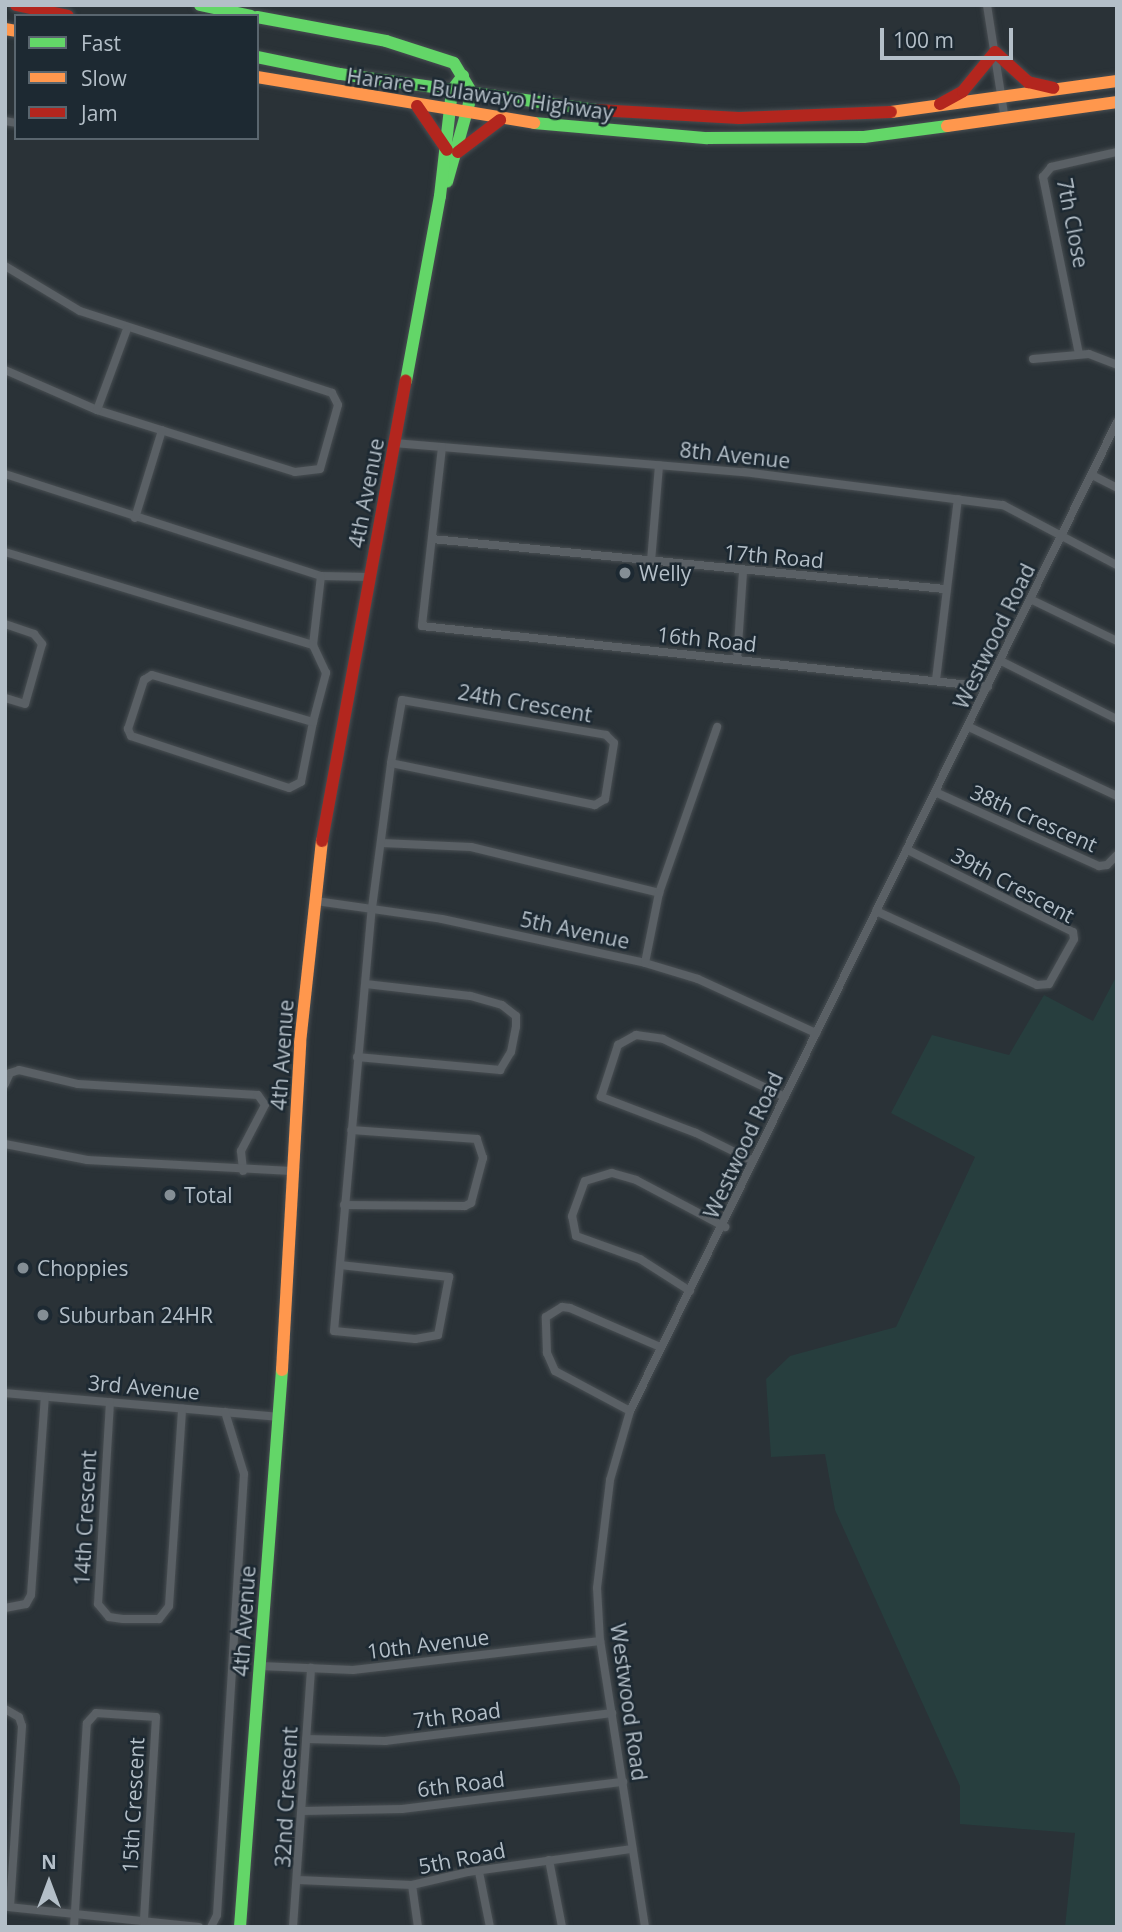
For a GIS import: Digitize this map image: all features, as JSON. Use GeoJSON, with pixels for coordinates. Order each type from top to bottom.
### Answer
{"type":"FeatureCollection","features":[{"type":"Feature","properties":{"kind":"main road"},"geometry":{"type":"LineString","coordinates":[[16,5],[59,14]]}},
{"type":"Feature","properties":{"kind":"main road"},"geometry":{"type":"LineString","coordinates":[[200,5],[242,14]]}},
{"type":"Feature","properties":{"kind":"main road"},"geometry":{"type":"LineString","coordinates":[[259,17],[444,56],[463,76],[472,93]]}},
{"type":"Feature","properties":{"kind":"main road"},"geometry":{"type":"LineString","coordinates":[[935,107],[963,91],[995,52],[1028,82],[1062,90]]}},
{"type":"Feature","properties":{"kind":"main road","name":"Harare - Bulawayo Highway"},"geometry":{"type":"LineString","coordinates":[[259,57],[452,90],[600,110],[739,118],[856,115],[1002,99],[1117,81]]}},
{"type":"Feature","properties":{"kind":"main road"},"geometry":{"type":"LineString","coordinates":[[453,151],[449,111],[452,90],[463,76]]}},
{"type":"Feature","properties":{"kind":"main road","name":"Harare - Bulawayo Highway"},"geometry":{"type":"LineString","coordinates":[[259,77],[500,121],[605,133],[784,139],[864,137],[1005,121],[1117,102]]}},
{"type":"Feature","properties":{"kind":"main road","name":"4th Avenue"},"geometry":{"type":"LineString","coordinates":[[240,1927],[279,1417],[292,1171],[329,786],[440,196],[453,151],[470,115],[472,93]]}},
{"type":"Feature","properties":{"kind":"main road"},"geometry":{"type":"LineString","coordinates":[[417,106],[435,125],[453,151]]}},
{"type":"Feature","properties":{"kind":"main road"},"geometry":{"type":"LineString","coordinates":[[453,151],[500,121]]}},
{"type":"Feature","properties":{"kind":"street"},"geometry":{"type":"LineString","coordinates":[[987,5],[1005,121]]}},
{"type":"Feature","properties":{"kind":"street","name":"7th Close"},"geometry":{"type":"LineString","coordinates":[[1079,354],[1043,177],[1051,167],[1117,152]]}},
{"type":"Feature","properties":{"kind":"street"},"geometry":{"type":"LineString","coordinates":[[5,266],[59,302],[127,329],[331,393],[338,401],[320,469],[315,472],[295,472],[97,410],[5,370]]}},
{"type":"Feature","properties":{"kind":"street"},"geometry":{"type":"LineString","coordinates":[[97,410],[127,329]]}},
{"type":"Feature","properties":{"kind":"street"},"geometry":{"type":"LineString","coordinates":[[1033,359],[1079,354],[1117,365]]}},
{"type":"Feature","properties":{"kind":"street","name":"Westwood Road"},"geometry":{"type":"LineString","coordinates":[[645,1927],[600,1641],[602,1531],[610,1480],[630,1411],[724,1227],[753,1161],[1117,422]]}},
{"type":"Feature","properties":{"kind":"street"},"geometry":{"type":"LineString","coordinates":[[135,518],[162,430]]}},
{"type":"Feature","properties":{"kind":"street","name":"8th Avenue"},"geometry":{"type":"LineString","coordinates":[[395,443],[659,465],[1009,506],[1060,538],[1117,565]]}},
{"type":"Feature","properties":{"kind":"street"},"geometry":{"type":"LineString","coordinates":[[432,539],[442,447]]}},
{"type":"Feature","properties":{"kind":"street"},"geometry":{"type":"LineString","coordinates":[[651,561],[659,465]]}},
{"type":"Feature","properties":{"kind":"street"},"geometry":{"type":"LineString","coordinates":[[5,474],[321,576],[370,577]]}},
{"type":"Feature","properties":{"kind":"street"},"geometry":{"type":"LineString","coordinates":[[1092,475],[1117,488]]}},
{"type":"Feature","properties":{"kind":"street"},"geometry":{"type":"LineString","coordinates":[[936,680],[958,499]]}},
{"type":"Feature","properties":{"kind":"street","name":"17th Road"},"geometry":{"type":"LineString","coordinates":[[432,539],[945,589]]}},
{"type":"Feature","properties":{"kind":"street","name":"16th Road"},"geometry":{"type":"LineString","coordinates":[[432,539],[422,626],[988,687]]}},
{"type":"Feature","properties":{"kind":"street"},"geometry":{"type":"LineString","coordinates":[[5,552],[313,645]]}},
{"type":"Feature","properties":{"kind":"street"},"geometry":{"type":"LineString","coordinates":[[737,660],[743,571]]}},
{"type":"Feature","properties":{"kind":"street"},"geometry":{"type":"LineString","coordinates":[[313,722],[152,675],[144,680],[128,729],[131,736],[289,788],[301,782],[326,673],[313,645],[321,576]]}},
{"type":"Feature","properties":{"kind":"street"},"geometry":{"type":"LineString","coordinates":[[1030,599],[1117,641]]}},
{"type":"Feature","properties":{"kind":"street"},"geometry":{"type":"LineString","coordinates":[[5,624],[34,634],[42,650],[25,704],[5,698]]}},
{"type":"Feature","properties":{"kind":"street"},"geometry":{"type":"LineString","coordinates":[[1001,661],[1117,719]]}},
{"type":"Feature","properties":{"kind":"street","name":"24th Crescent"},"geometry":{"type":"LineString","coordinates":[[402,700],[606,735],[614,743],[613,765],[606,799],[591,805],[391,763],[402,700]]}},
{"type":"Feature","properties":{"kind":"street"},"geometry":{"type":"LineString","coordinates":[[645,963],[659,893],[717,727]]}},
{"type":"Feature","properties":{"kind":"street"},"geometry":{"type":"LineString","coordinates":[[969,727],[1117,796]]}},
{"type":"Feature","properties":{"kind":"street"},"geometry":{"type":"LineString","coordinates":[[340,1265],[449,1277],[435,1339],[349,1336],[334,1331],[372,908],[391,763]]}},
{"type":"Feature","properties":{"kind":"street","name":"38th Crescent"},"geometry":{"type":"LineString","coordinates":[[935,792],[1099,866],[1107,866],[1117,855]]}},
{"type":"Feature","properties":{"kind":"street"},"geometry":{"type":"LineString","coordinates":[[382,844],[471,847],[659,893]]}},
{"type":"Feature","properties":{"kind":"street","name":"39th Crescent"},"geometry":{"type":"LineString","coordinates":[[876,911],[1037,985],[1049,984],[1074,939],[1073,932],[906,849]]}},
{"type":"Feature","properties":{"kind":"street","name":"5th Avenue"},"geometry":{"type":"LineString","coordinates":[[316,901],[372,908],[645,963],[698,979],[816,1032]]}},
{"type":"Feature","properties":{"kind":"street"},"geometry":{"type":"LineString","coordinates":[[357,1058],[500,1070],[512,1052],[516,1027],[516,1016],[502,1005],[470,996],[366,984]]}},
{"type":"Feature","properties":{"kind":"street"},"geometry":{"type":"LineString","coordinates":[[753,1161],[696,1133],[601,1097],[618,1045],[636,1035],[663,1039],[785,1097]]}},
{"type":"Feature","properties":{"kind":"street"},"geometry":{"type":"LineString","coordinates":[[5,1084],[10,1073],[19,1070],[78,1084],[258,1095],[265,1105],[241,1151],[243,1171]]}},
{"type":"Feature","properties":{"kind":"street"},"geometry":{"type":"LineString","coordinates":[[344,1205],[465,1206],[471,1203],[483,1158],[477,1139],[351,1130]]}},
{"type":"Feature","properties":{"kind":"street"},"geometry":{"type":"LineString","coordinates":[[5,1144],[87,1160],[243,1171],[292,1171]]}},
{"type":"Feature","properties":{"kind":"street"},"geometry":{"type":"LineString","coordinates":[[690,1291],[640,1259],[576,1236],[572,1216],[585,1181],[612,1173],[636,1180],[724,1227]]}},
{"type":"Feature","properties":{"kind":"street"},"geometry":{"type":"LineString","coordinates":[[630,1411],[555,1371],[547,1353],[546,1318],[562,1307],[570,1308],[660,1348]]}},
{"type":"Feature","properties":{"kind":"street","name":"3rd Avenue"},"geometry":{"type":"LineString","coordinates":[[5,1393],[279,1417]]}},
{"type":"Feature","properties":{"kind":"street"},"geometry":{"type":"LineString","coordinates":[[5,1608],[26,1604],[31,1595],[45,1397]]}},
{"type":"Feature","properties":{"kind":"street","name":"14th Crescent"},"geometry":{"type":"LineString","coordinates":[[110,1402],[99,1604],[108,1617],[132,1620],[159,1619],[169,1606],[182,1408]]}},
{"type":"Feature","properties":{"kind":"street"},"geometry":{"type":"LineString","coordinates":[[211,1927],[218,1901],[244,1474],[225,1412]]}},
{"type":"Feature","properties":{"kind":"street","name":"10th Avenue"},"geometry":{"type":"LineString","coordinates":[[260,1666],[353,1670],[600,1641]]}},
{"type":"Feature","properties":{"kind":"street","name":"32nd Crescent"},"geometry":{"type":"LineString","coordinates":[[293,1927],[311,1668]]}},
{"type":"Feature","properties":{"kind":"street"},"geometry":{"type":"LineString","coordinates":[[5,1709],[19,1717],[22,1726],[8,1907],[199,1927]]}},
{"type":"Feature","properties":{"kind":"street","name":"15th Crescent"},"geometry":{"type":"LineString","coordinates":[[74,1927],[90,1717],[96,1713],[156,1717],[144,1921]]}},
{"type":"Feature","properties":{"kind":"street","name":"7th Road"},"geometry":{"type":"LineString","coordinates":[[306,1740],[385,1741],[612,1713]]}},
{"type":"Feature","properties":{"kind":"street","name":"6th Road"},"geometry":{"type":"LineString","coordinates":[[303,1811],[402,1809],[623,1782]]}},
{"type":"Feature","properties":{"kind":"street","name":"5th Road"},"geometry":{"type":"LineString","coordinates":[[298,1880],[412,1885],[549,1860],[632,1849]]}},
{"type":"Feature","properties":{"kind":"street"},"geometry":{"type":"LineString","coordinates":[[549,1860],[562,1927]]}},
{"type":"Feature","properties":{"kind":"street"},"geometry":{"type":"LineString","coordinates":[[479,1872],[490,1927]]}},
{"type":"Feature","properties":{"kind":"street"},"geometry":{"type":"LineString","coordinates":[[412,1885],[418,1927]]}},
{"type":"Feature","properties":{"kind":"green space"},"geometry":{"type":"Polygon","coordinates":[[[1117,975],[1117,1927],[1065,1927],[1075,1833],[960,1824],[960,1786],[835,1510],[825,1454],[771,1457],[766,1379],[790,1356],[896,1327],[975,1157],[891,1113],[932,1035],[1009,1055],[1044,995],[1093,1021],[1117,975]]]}},
{"type":"Feature","properties":{"kind":"traffic: fast"},"geometry":{"type":"LineString","coordinates":[[200,5],[242,14]]}},
{"type":"Feature","properties":{"kind":"traffic: fast"},"geometry":{"type":"LineString","coordinates":[[259,17],[386,41],[454,63],[472,93],[447,182]]}},
{"type":"Feature","properties":{"kind":"traffic: fast"},"geometry":{"type":"LineString","coordinates":[[259,57],[340,74],[597,110]]}},
{"type":"Feature","properties":{"kind":"traffic: fast"},"geometry":{"type":"LineString","coordinates":[[406,381],[440,196],[452,90],[463,76]]}},
{"type":"Feature","properties":{"kind":"traffic: fast"},"geometry":{"type":"LineString","coordinates":[[534,123],[707,138],[864,137],[947,126]]}},
{"type":"Feature","properties":{"kind":"traffic: fast"},"geometry":{"type":"LineString","coordinates":[[240,1927],[282,1370]]}},
{"type":"Feature","properties":{"kind":"traffic: slow"},"geometry":{"type":"LineString","coordinates":[[5,29],[14,31]]}},
{"type":"Feature","properties":{"kind":"traffic: slow"},"geometry":{"type":"LineString","coordinates":[[259,77],[534,123]]}},
{"type":"Feature","properties":{"kind":"traffic: slow"},"geometry":{"type":"LineString","coordinates":[[891,112],[1117,81]]}},
{"type":"Feature","properties":{"kind":"traffic: slow"},"geometry":{"type":"LineString","coordinates":[[947,126],[1117,102]]}},
{"type":"Feature","properties":{"kind":"traffic: slow"},"geometry":{"type":"LineString","coordinates":[[282,1370],[300,1043],[322,841]]}},
{"type":"Feature","properties":{"kind":"traffic: jam"},"geometry":{"type":"LineString","coordinates":[[16,5],[59,14]]}},
{"type":"Feature","properties":{"kind":"traffic: jam"},"geometry":{"type":"LineString","coordinates":[[940,104],[963,91],[995,52],[1028,82],[1053,88]]}},
{"type":"Feature","properties":{"kind":"traffic: jam"},"geometry":{"type":"LineString","coordinates":[[417,106],[447,150]]}},
{"type":"Feature","properties":{"kind":"traffic: jam"},"geometry":{"type":"LineString","coordinates":[[597,110],[739,118],[891,112]]}},
{"type":"Feature","properties":{"kind":"traffic: jam"},"geometry":{"type":"LineString","coordinates":[[458,152],[500,120]]}},
{"type":"Feature","properties":{"kind":"traffic: jam"},"geometry":{"type":"LineString","coordinates":[[322,841],[406,381]]}},
{"type":"Feature","properties":{"kind":"place","name":"Welly"},"geometry":{"type":"Point","coordinates":[625,573]}},
{"type":"Feature","properties":{"kind":"place","name":"Total"},"geometry":{"type":"Point","coordinates":[170,1195]}},
{"type":"Feature","properties":{"kind":"place","name":"Choppies"},"geometry":{"type":"Point","coordinates":[23,1268]}},
{"type":"Feature","properties":{"kind":"place","name":"Suburban 24HR"},"geometry":{"type":"Point","coordinates":[43,1315]}}]}
